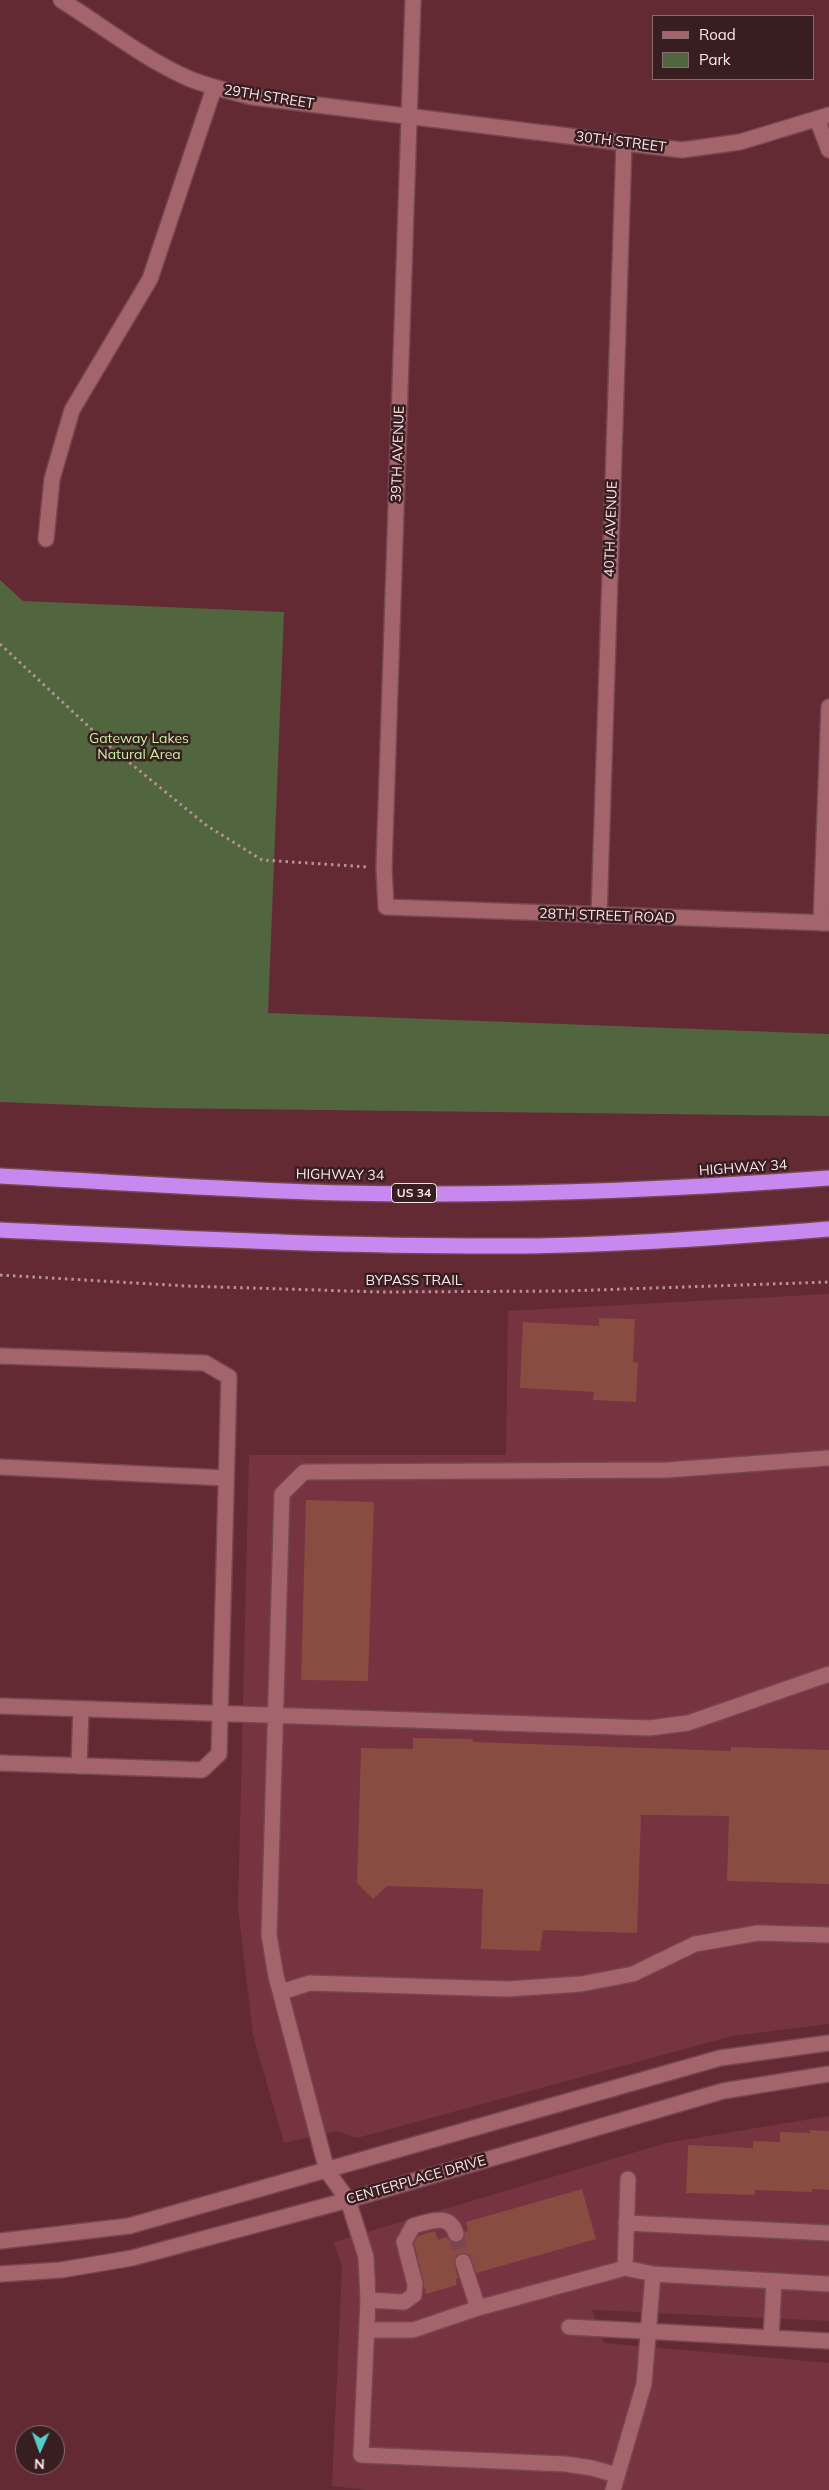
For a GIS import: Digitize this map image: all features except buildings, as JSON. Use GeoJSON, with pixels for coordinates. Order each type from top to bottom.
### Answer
{"type":"FeatureCollection","features":[{"type":"Feature","properties":{"kind":"highway","name":"HIGHWAY 34"},"geometry":{"type":"LineString","coordinates":[[0,1176],[342,1193],[514,1193],[702,1188],[829,1178]]}},
{"type":"Feature","properties":{"kind":"highway"},"geometry":{"type":"LineString","coordinates":[[0,1230],[304,1244],[523,1246],[829,1229]]}},
{"type":"Feature","properties":{"kind":"street","name":"29TH STREET"},"geometry":{"type":"LineString","coordinates":[[62,0],[142,52],[188,78],[214,88],[252,97],[410,116]]}},
{"type":"Feature","properties":{"kind":"street","name":"39TH AVENUE"},"geometry":{"type":"LineString","coordinates":[[386,907],[384,868],[413,0]]}},
{"type":"Feature","properties":{"kind":"street"},"geometry":{"type":"LineString","coordinates":[[46,539],[52,479],[72,410],[150,279],[214,88]]}},
{"type":"Feature","properties":{"kind":"street","name":"30TH STREET"},"geometry":{"type":"LineString","coordinates":[[410,116],[682,150],[740,142],[823,117]]}},
{"type":"Feature","properties":{"kind":"street"},"geometry":{"type":"LineString","coordinates":[[823,117],[829,150]]}},
{"type":"Feature","properties":{"kind":"street","name":"40TH AVENUE"},"geometry":{"type":"LineString","coordinates":[[599,916],[624,143]]}},
{"type":"Feature","properties":{"kind":"street"},"geometry":{"type":"LineString","coordinates":[[825,923],[829,707]]}},
{"type":"Feature","properties":{"kind":"street","name":"28TH STREET ROAD"},"geometry":{"type":"LineString","coordinates":[[386,907],[825,923]]}},
{"type":"Feature","properties":{"kind":"street"},"geometry":{"type":"LineString","coordinates":[[0,1356],[205,1363],[229,1377],[219,1754],[202,1770],[0,1763]]}},
{"type":"Feature","properties":{"kind":"street"},"geometry":{"type":"LineString","coordinates":[[617,2475],[592,2468],[565,2464],[361,2455],[368,2300],[366,2257],[348,2200],[327,2171],[281,1992],[269,1935],[277,1716],[282,1494],[304,1472],[667,1470],[829,1458]]}},
{"type":"Feature","properties":{"kind":"street"},"geometry":{"type":"LineString","coordinates":[[0,1467],[225,1478]]}},
{"type":"Feature","properties":{"kind":"street"},"geometry":{"type":"LineString","coordinates":[[0,1706],[649,1728],[688,1723],[829,1674]]}},
{"type":"Feature","properties":{"kind":"street"},"geometry":{"type":"LineString","coordinates":[[79,1766],[81,1709]]}},
{"type":"Feature","properties":{"kind":"street"},"geometry":{"type":"LineString","coordinates":[[281,1992],[310,1983],[508,1988],[581,1984],[633,1974],[696,1944],[758,1933],[829,1935]]}},
{"type":"Feature","properties":{"kind":"street"},"geometry":{"type":"LineString","coordinates":[[0,2241],[129,2226],[720,2058],[829,2043]]}},
{"type":"Feature","properties":{"kind":"street","name":"CENTERPLACE DRIVE"},"geometry":{"type":"LineString","coordinates":[[0,2274],[61,2270],[132,2258],[348,2200],[723,2091],[829,2074]]}},
{"type":"Feature","properties":{"kind":"street"},"geometry":{"type":"LineString","coordinates":[[625,2268],[628,2179]]}},
{"type":"Feature","properties":{"kind":"street"},"geometry":{"type":"LineString","coordinates":[[368,2300],[404,2302],[414,2295],[415,2284],[404,2242],[413,2226],[439,2219],[450,2223],[454,2227],[456,2234]]}},
{"type":"Feature","properties":{"kind":"street"},"geometry":{"type":"LineString","coordinates":[[626,2223],[829,2233]]}},
{"type":"Feature","properties":{"kind":"street"},"geometry":{"type":"LineString","coordinates":[[463,2262],[478,2308]]}},
{"type":"Feature","properties":{"kind":"street"},"geometry":{"type":"LineString","coordinates":[[367,2330],[413,2330],[478,2308],[625,2268],[653,2274],[829,2284]]}},
{"type":"Feature","properties":{"kind":"street"},"geometry":{"type":"LineString","coordinates":[[612,2490],[644,2384],[650,2332],[653,2274]]}},
{"type":"Feature","properties":{"kind":"street"},"geometry":{"type":"LineString","coordinates":[[771,2338],[774,2280]]}},
{"type":"Feature","properties":{"kind":"street"},"geometry":{"type":"LineString","coordinates":[[569,2327],[829,2341]]}},
{"type":"Feature","properties":{"kind":"path"},"geometry":{"type":"LineString","coordinates":[[0,644],[113,749],[206,825],[262,860],[384,868]]}},
{"type":"Feature","properties":{"kind":"path","name":"BYPASS TRAIL"},"geometry":{"type":"LineString","coordinates":[[0,1276],[186,1286],[382,1292],[567,1291],[829,1282]]}},
{"type":"Feature","properties":{"kind":"shaded area"},"geometry":{"type":"Polygon","coordinates":[[[829,1294],[829,2024],[732,2036],[357,2138],[336,2131],[284,2143],[253,2035],[238,1908],[249,1455],[506,1455],[508,1311],[829,1294]]]}},
{"type":"Feature","properties":{"kind":"shaded area"},"geometry":{"type":"Polygon","coordinates":[[[829,2116],[829,2321],[592,2310],[604,2343],[829,2363],[829,2490],[368,2490],[332,2486],[342,2267],[334,2242],[666,2143],[829,2116]]]}},
{"type":"Feature","properties":{"kind":"green space","name":"Gateway Lakes Natural Area"},"geometry":{"type":"Polygon","coordinates":[[[0,580],[23,601],[284,612],[268,1013],[829,1034],[829,1116],[154,1108],[0,1102],[0,580]]]}},
{"type":"Feature","properties":{"kind":"tunnel"},"geometry":{"type":"LineString","coordinates":[[456,2234],[463,2262]]}}]}
